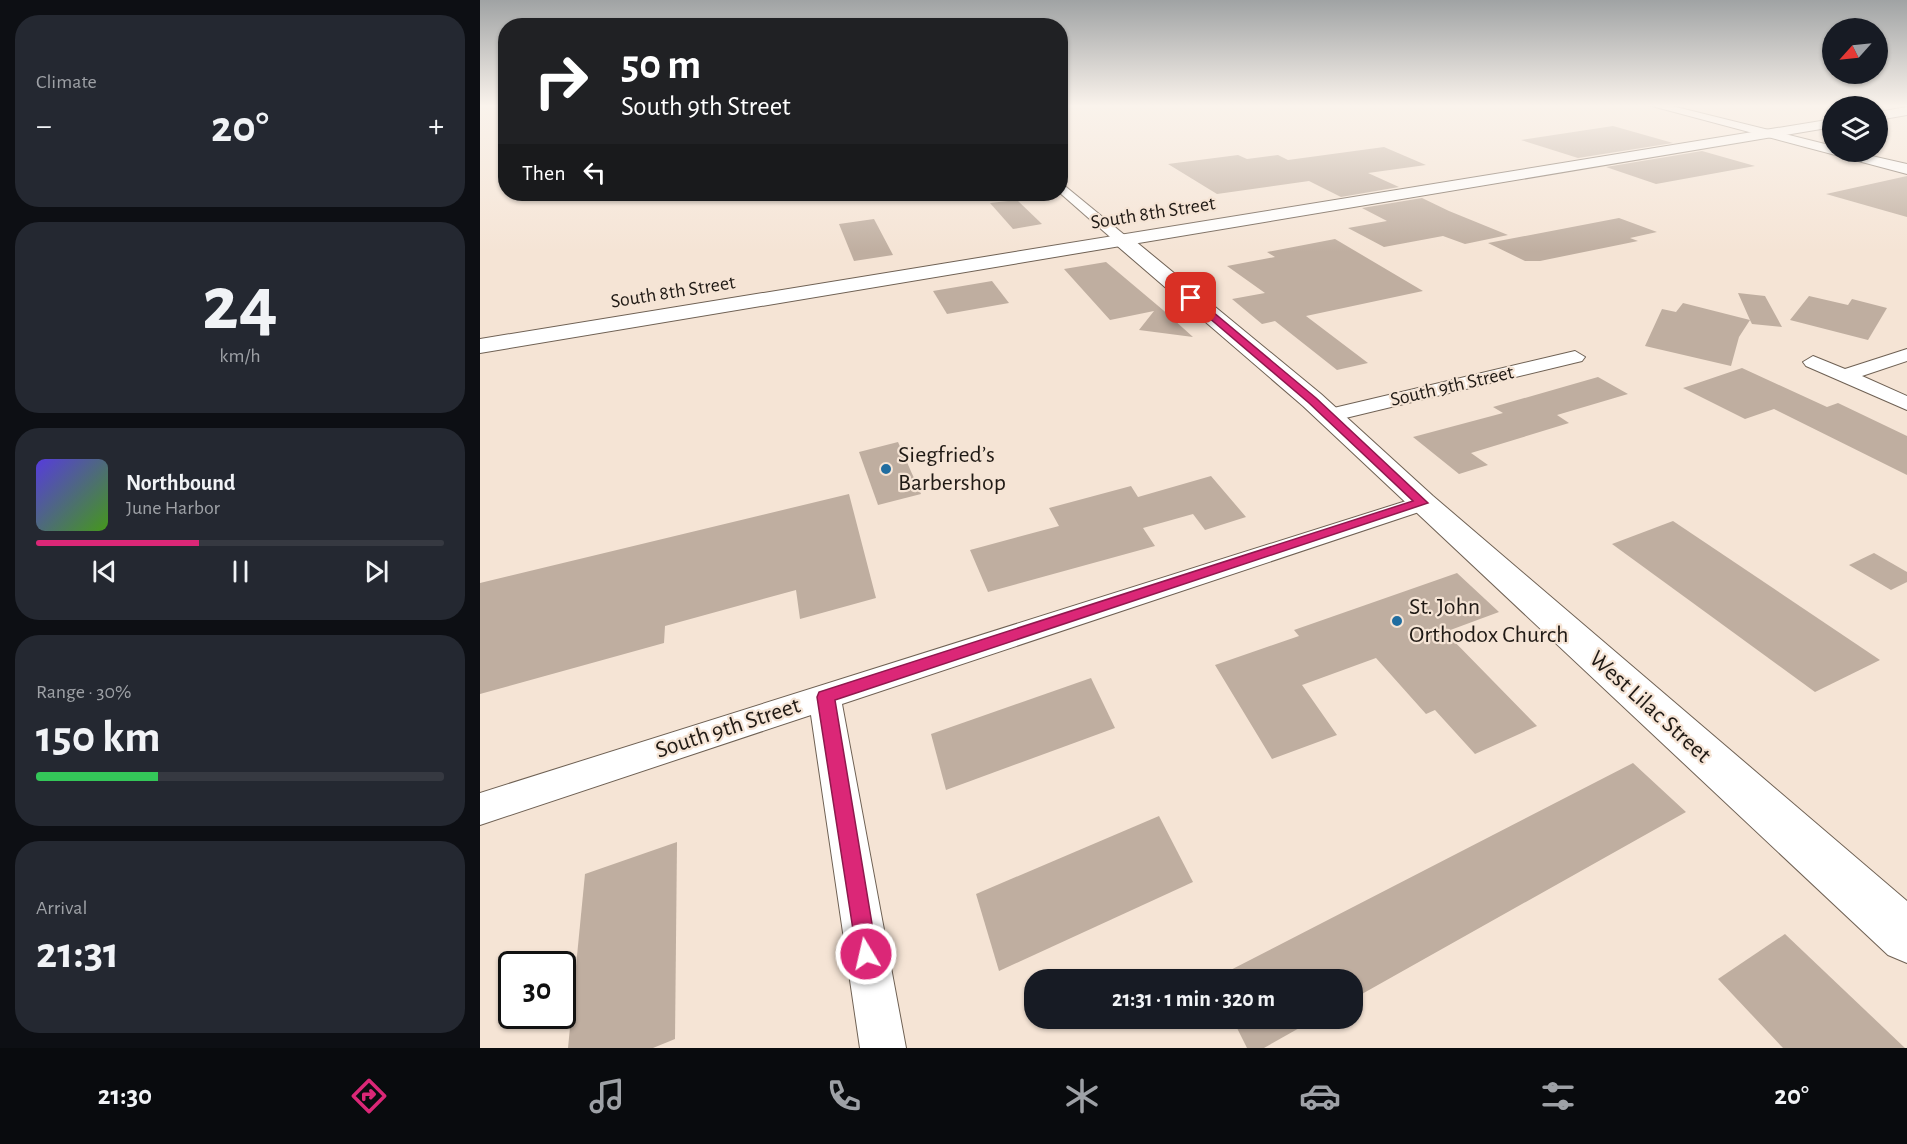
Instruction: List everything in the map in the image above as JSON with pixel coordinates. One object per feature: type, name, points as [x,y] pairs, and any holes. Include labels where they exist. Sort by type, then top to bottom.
[{"type":"main road","name":"South 8th Street","points":[[480,346],[1647,154]]},
{"type":"main road","points":[[1879,162],[1907,169]]},
{"type":"main road","name":"West Lilac Street","points":[[1122,240],[1329,416],[1422,503],[1907,936]]},
{"type":"street","points":[[1068,193],[1122,240]]},
{"type":"street","points":[[1843,376],[1907,355]]},
{"type":"street","name":"South 9th Street","points":[[1329,416],[1575,357]]},
{"type":"street","points":[[1813,362],[1907,404]]},
{"type":"street","name":"South 9th Street","points":[[480,809],[1422,503]]},
{"type":"street","points":[[825,697],[883,1048]]},
{"type":"building","points":[[1333,154],[1400,154],[1426,165],[1368,173],[1399,187],[1341,197],[1309,181],[1217,194],[1168,164],[1238,155],[1247,159],[1278,155],[1288,160]]},
{"type":"building","points":[[1565,154],[1604,154],[1578,158]]},
{"type":"building","points":[[1685,154],[1712,154],[1755,166],[1656,184],[1606,167]]},
{"type":"building","points":[[1907,176],[1907,217],[1826,194]]},
{"type":"building","points":[[1422,198],[1508,235],[1465,244],[1443,236],[1384,247],[1348,228],[1387,221],[1362,208]]},
{"type":"building","points":[[1018,201],[1042,224],[1013,229],[990,203]]},
{"type":"building","points":[[1619,218],[1657,232],[1630,238],[1638,241],[1540,261],[1525,261],[1488,243]]},
{"type":"building","points":[[874,219],[893,255],[854,261],[839,224]]},
{"type":"building","points":[[1335,239],[1423,291],[1306,316],[1368,363],[1337,370],[1275,321],[1262,324],[1232,299],[1265,293],[1227,266],[1275,257],[1267,252]]},
{"type":"building","points":[[1106,262],[1193,337],[1139,330],[1154,311],[1110,320],[1064,269]]},
{"type":"building","points":[[992,281],[1009,303],[947,314],[933,291]]},
{"type":"building","points":[[1738,293],[1765,296],[1782,327],[1752,324]]},
{"type":"building","points":[[1809,296],[1848,305],[1852,299],[1887,308],[1868,340],[1790,320]]},
{"type":"building","points":[[1683,303],[1750,320],[1739,337],[1731,366],[1645,346],[1662,309],[1676,312]]},
{"type":"building","points":[[1742,368],[1827,407],[1838,403],[1907,436],[1907,475],[1774,409],[1745,419],[1683,388]]},
{"type":"building","points":[[1598,377],[1628,394],[1557,415],[1569,423],[1471,453],[1488,465],[1459,474],[1413,437],[1503,413],[1493,407]]},
{"type":"building","points":[[898,442],[921,494],[878,505],[859,452]]},
{"type":"building","points":[[1211,476],[1246,517],[1205,530],[1193,514],[1143,528],[1155,546],[988,592],[970,550],[1059,526],[1049,508],[1131,486],[1138,497]]},
{"type":"building","points":[[849,494],[876,598],[800,619],[796,590],[665,626],[664,643],[480,694],[480,583]]},
{"type":"building","points":[[1673,521],[1880,660],[1815,692],[1612,544]]},
{"type":"building","points":[[1874,553],[1907,572],[1907,582],[1891,590],[1849,565]]},
{"type":"building","points":[[1457,573],[1499,612],[1445,632],[1537,726],[1475,754],[1435,710],[1426,714],[1376,658],[1302,685],[1337,735],[1272,759],[1215,665],[1299,636],[1294,630]]},
{"type":"building","points":[[1091,678],[1115,728],[946,790],[931,734]]},
{"type":"building","points":[[1633,763],[1686,812],[1363,993],[1363,969],[1232,969]]},
{"type":"building","points":[[1159,816],[1193,882],[999,971],[976,894]]},
{"type":"building","points":[[677,842],[675,1039],[653,1048],[568,1048],[570,1029],[576,1029],[576,966],[585,874]]},
{"type":"building","points":[[1785,934],[1905,1048],[1783,1048],[1718,979]]},
{"type":"building","points":[[1238,1029],[1298,1029],[1264,1048],[1247,1048]]},
{"type":"place","name":"Siegfried’s Barbershop","points":[[886,469]]},
{"type":"place","name":"St. John Orthodox Church","points":[[1397,621]]},
{"type":"route","points":[[866,954],[825,697],[1422,503],[1312,400],[1191,298]]}]
